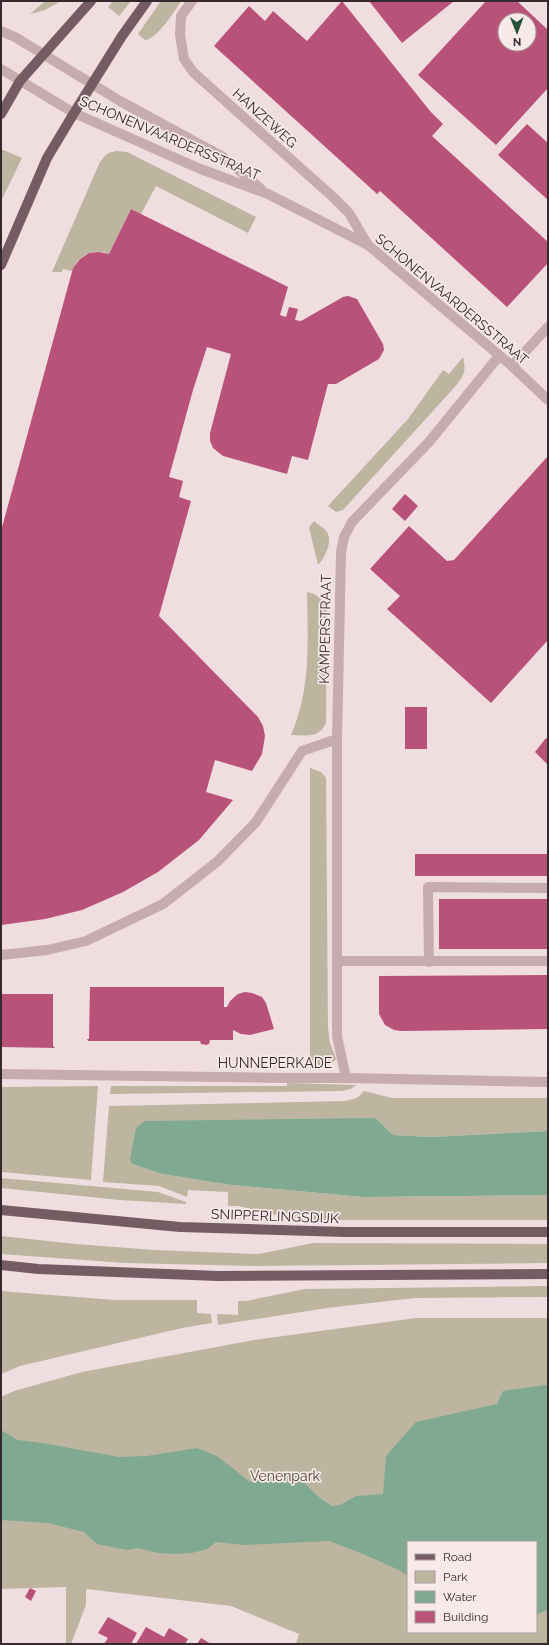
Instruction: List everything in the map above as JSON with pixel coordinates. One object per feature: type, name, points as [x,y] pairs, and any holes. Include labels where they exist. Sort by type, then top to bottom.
[{"type":"main road","points":[[1,114],[20,82],[91,1]]},
{"type":"main road","points":[[1,265],[47,158],[122,36],[147,1]]},
{"type":"main road","name":"SNIPPERLINGSDIJK","points":[[1,1210],[180,1227],[345,1232],[548,1232]]},
{"type":"main road","points":[[1,1265],[38,1269],[218,1276],[548,1274]]},
{"type":"street","name":"HANZEWEG","points":[[192,1],[181,16],[180,35],[184,59],[193,72],[339,203],[349,213],[368,244]]},
{"type":"street","name":"SCHONENVAARDERSSTRAAT","points":[[1,30],[92,85],[223,157],[268,194]]},
{"type":"street","name":"SCHONENVAARDERSSTRAAT","points":[[1,69],[20,82],[74,113],[198,168],[268,194],[368,244],[512,366],[548,400]]},
{"type":"street","points":[[512,366],[548,327]]},
{"type":"street","name":"KAMPERSTRAAT","points":[[346,1078],[337,1036],[336,739],[341,552],[344,537],[352,522],[429,442],[499,356]]},
{"type":"street","points":[[1,955],[47,950],[86,941],[163,904],[218,861],[256,822],[302,751],[336,739]]},
{"type":"street","points":[[429,962],[428,888],[548,888]]},
{"type":"street","points":[[337,961],[548,961]]},
{"type":"street","name":"HUNNEPERKADE","points":[[1,1074],[548,1082]]},
{"type":"green space","points":[[45,1],[61,1],[45,10],[30,14]]},
{"type":"green space","points":[[113,1],[131,1],[119,16],[108,7]]},
{"type":"green space","points":[[161,1],[181,1],[160,30],[149,39],[145,40],[138,34]]},
{"type":"green space","points":[[1,149],[22,158],[1,201]]},
{"type":"green space","points":[[117,151],[127,152],[256,217],[248,233],[156,186],[141,214],[131,209],[109,254],[97,252],[87,254],[78,261],[72,271],[63,269],[62,272],[52,272],[100,162],[107,154]]},
{"type":"green space","points":[[463,357],[465,367],[464,371],[453,389],[343,510],[336,512],[328,506],[408,419],[443,370],[449,374]]},
{"type":"green space","points":[[314,521],[327,532],[329,536],[329,545],[326,554],[318,565],[309,527]]},
{"type":"green space","points":[[307,592],[320,598],[327,609],[326,723],[320,732],[316,734],[291,735],[302,701],[305,683],[308,647]]},
{"type":"green space","points":[[310,768],[321,772],[326,778],[328,1028],[330,1043],[336,1059],[326,1069],[310,1069]]},
{"type":"green space","points":[[287,1083],[357,1085],[342,1091],[110,1094],[111,1086],[287,1086]]},
{"type":"green space","points":[[98,1086],[91,1180],[1,1172],[1,1087]]},
{"type":"green space","points":[[364,1091],[392,1098],[548,1098],[548,1131],[431,1137],[393,1135],[376,1118],[132,1164],[162,1174],[231,1185],[363,1197],[548,1195],[548,1220],[297,1220],[238,1206],[228,1206],[228,1192],[188,1190],[187,1197],[159,1186],[103,1182],[109,1106],[345,1101],[357,1098]]},
{"type":"green space","points":[[1,1178],[158,1192],[186,1202],[186,1204],[120,1200],[1,1188]]},
{"type":"green space","points":[[1,1236],[155,1250],[259,1254],[313,1243],[548,1244],[548,1263],[254,1266],[125,1263],[1,1254]]},
{"type":"green space","points":[[548,1286],[548,1297],[415,1298],[327,1308],[218,1325],[217,1314],[238,1315],[238,1301],[246,1301],[305,1289]]},
{"type":"green space","points":[[1,1291],[114,1300],[197,1300],[197,1313],[211,1314],[212,1323],[182,1328],[20,1366],[1,1374]]},
{"type":"green space","name":"Venenpark","points":[[416,1318],[548,1318],[548,1644],[296,1644],[299,1634],[231,1606],[86,1589],[86,1605],[71,1644],[66,1644],[66,1587],[1,1589],[1,1397],[14,1391],[82,1372],[254,1340]]},
{"type":"water","points":[[376,1118],[393,1135],[431,1137],[548,1131],[548,1195],[363,1197],[231,1185],[162,1174],[132,1164],[130,1159],[136,1128],[145,1121]]},
{"type":"water","points":[[548,1385],[548,1610],[537,1614],[537,1541],[407,1541],[407,1575],[399,1570],[363,1554],[329,1541],[244,1545],[216,1542],[207,1549],[192,1553],[158,1553],[138,1548],[127,1550],[97,1544],[84,1532],[48,1523],[1,1520],[1,1430],[18,1440],[119,1457],[147,1456],[197,1448],[217,1456],[250,1482],[271,1474],[295,1474],[320,1498],[332,1506],[340,1505],[356,1496],[383,1494],[386,1456],[416,1422],[497,1404],[503,1391]]},
{"type":"building","points":[[342,1],[430,111],[443,124],[432,136],[548,242],[548,263],[507,307],[380,191],[377,194],[214,46],[249,6],[265,21],[273,11],[307,41]]},
{"type":"building","points":[[369,1],[454,1],[402,43]]},
{"type":"building","points":[[486,1],[517,1],[529,12],[497,12],[497,52],[537,52],[537,20],[548,30],[548,88],[496,145],[418,75]]},
{"type":"building","points":[[527,124],[548,143],[548,200],[498,155]]},
{"type":"building","points":[[131,209],[288,287],[280,315],[286,317],[289,307],[298,309],[295,320],[301,321],[343,297],[348,296],[357,299],[383,344],[384,350],[379,359],[336,384],[328,384],[308,460],[292,456],[287,474],[223,456],[213,448],[210,441],[210,433],[231,354],[207,347],[193,390],[169,477],[183,481],[179,497],[191,501],[159,616],[258,717],[263,726],[265,736],[262,754],[252,771],[215,760],[206,792],[233,800],[199,840],[158,872],[123,892],[82,910],[45,919],[1,925],[1,531],[73,268],[80,259],[89,253],[99,252],[109,254]]},
{"type":"building","points":[[548,456],[548,640],[491,703],[387,609],[400,596],[370,569],[409,526],[447,561],[454,560]]},
{"type":"building","points":[[405,494],[418,506],[405,521],[392,509]]},
{"type":"building","points":[[405,707],[427,707],[427,749],[405,749]]},
{"type":"building","points":[[546,738],[548,740],[548,765],[535,752]]},
{"type":"building","points":[[415,854],[548,854],[548,876],[415,876]]},
{"type":"building","points":[[439,899],[548,899],[548,949],[439,949]]},
{"type":"building","points":[[548,975],[548,1029],[401,1031],[394,1030],[385,1025],[379,1014],[379,976]]},
{"type":"building","points":[[90,987],[224,987],[224,1007],[227,1007],[230,1001],[238,994],[245,992],[252,993],[262,997],[266,1003],[274,1029],[250,1035],[241,1034],[233,1030],[233,1040],[210,1040],[209,1044],[206,1045],[201,1044],[200,1041],[88,1041]]},
{"type":"building","points":[[1,994],[53,994],[53,1046],[55,1048],[1,1047]]},
{"type":"building","points":[[30,1588],[36,1591],[31,1601],[25,1597]]},
{"type":"building","points":[[108,1617],[137,1633],[131,1644],[104,1644],[108,1638],[98,1633]]},
{"type":"building","points":[[146,1627],[164,1637],[169,1628],[188,1639],[185,1644],[136,1644]]},
{"type":"building","points":[[201,1638],[211,1644],[197,1644]]}]
